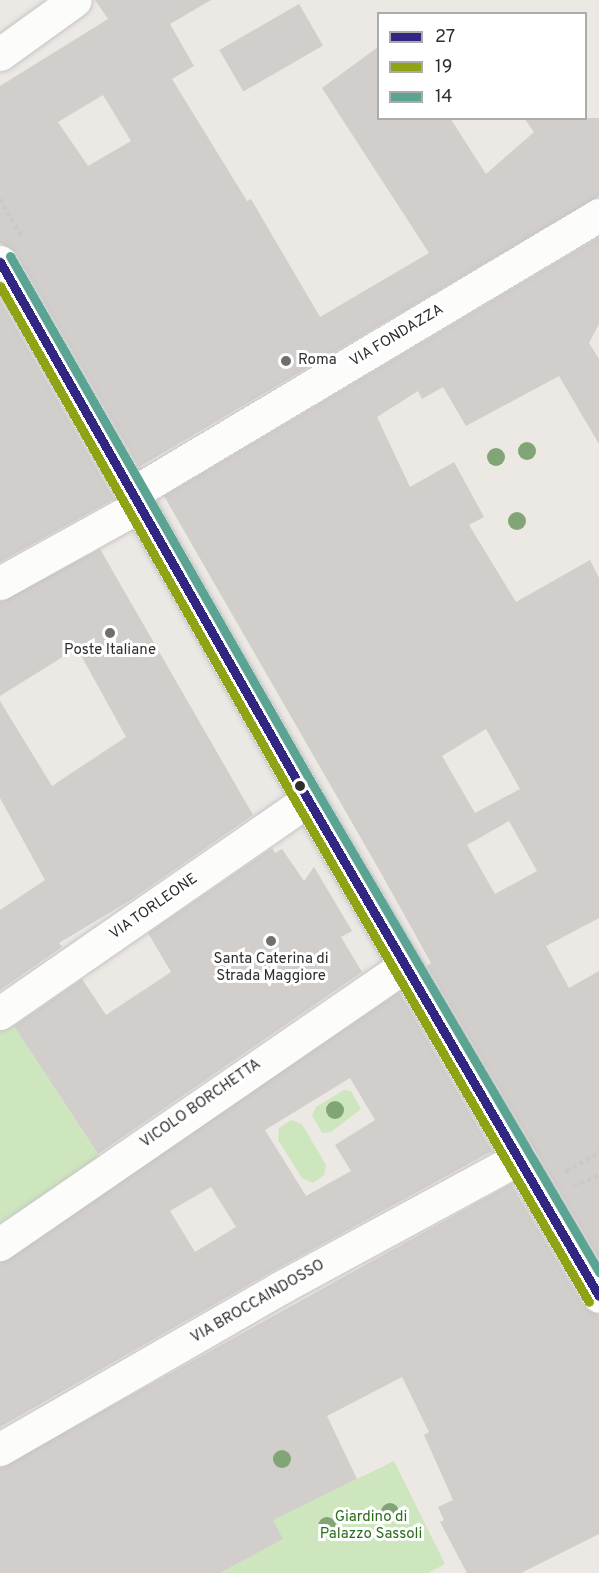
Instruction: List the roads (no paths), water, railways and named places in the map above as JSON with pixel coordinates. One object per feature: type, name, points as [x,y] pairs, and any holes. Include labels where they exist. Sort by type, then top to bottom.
[{"type":"street","points":[[0,54],[75,0]]},
{"type":"street","name":"VIA FONDAZZA","points":[[0,583],[599,215]]},
{"type":"street","points":[[0,262],[404,966],[599,1296]]},
{"type":"street","name":"VIA TORLEONE","points":[[0,1013],[308,800]]},
{"type":"street","name":"VICOLO BORCHETTA","points":[[0,1244],[404,966]]},
{"type":"street","name":"VIA BROCCAINDOSSO","points":[[0,1449],[280,1288],[519,1158]]},
{"type":"place","name":"Roma","points":[[286,361]]},
{"type":"place","name":"Poste Italiane","points":[[110,633]]},
{"type":"place","name":"Santa Caterina di Strada Maggiore","points":[[271,941]]},
{"type":"park label","name":"Giardino di Palazzo Sassoli","points":[[371,1526]]}]
